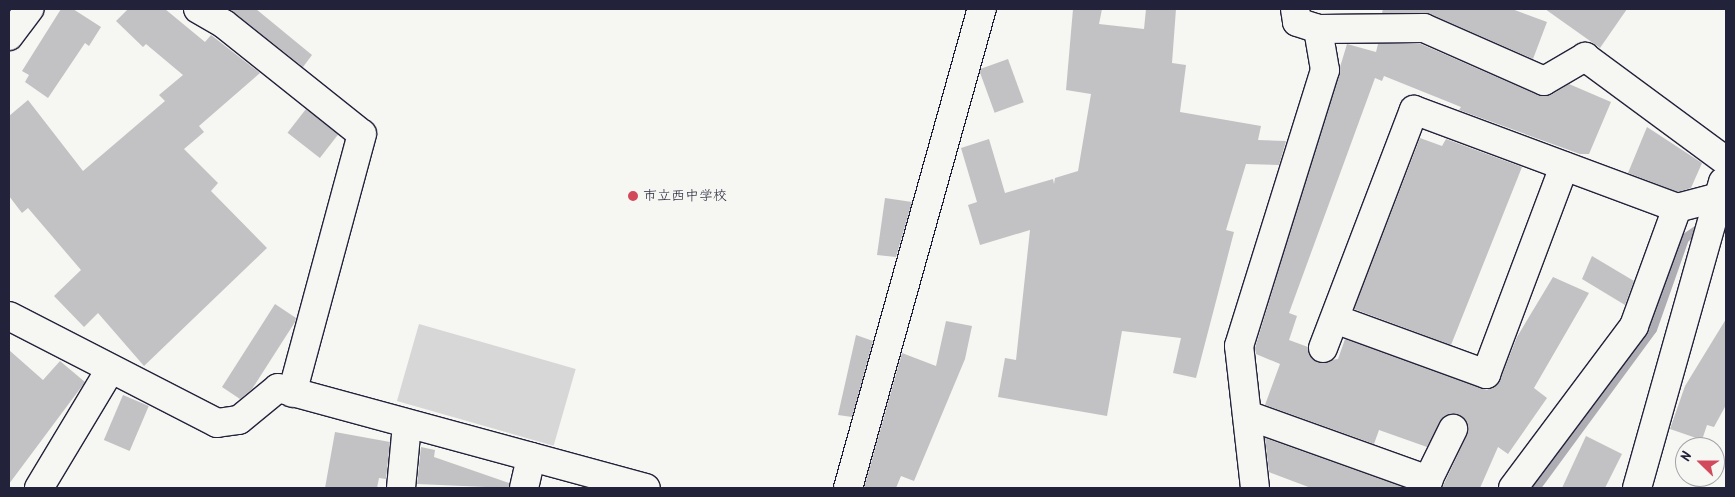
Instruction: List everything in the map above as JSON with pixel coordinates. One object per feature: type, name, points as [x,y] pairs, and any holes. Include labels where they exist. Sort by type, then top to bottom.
[{"type":"street","points":[[9,36],[29,9]]},
{"type":"street","points":[[198,9],[224,24],[362,134],[292,393]]},
{"type":"street","points":[[848,488],[982,9]]},
{"type":"street","points":[[1295,9],[1297,22],[1318,29],[1424,28],[1544,81],[1585,58],[1720,200]]},
{"type":"street","points":[[1255,488],[1239,346],[1326,70],[1318,29]]},
{"type":"street","points":[[1323,348],[1414,110],[1677,208],[1720,200]]},
{"type":"street","points":[[1335,319],[1486,374],[1564,166]]},
{"type":"street","points":[[1637,488],[1720,200]]},
{"type":"street","points":[[1513,488],[1634,326],[1677,208]]},
{"type":"street","points":[[9,316],[110,370],[216,422],[238,420],[278,388],[646,488]]},
{"type":"street","points":[[39,488],[110,370]]},
{"type":"street","points":[[1247,415],[1427,484],[1453,429]]},
{"type":"street","points":[[401,488],[408,424]]},
{"type":"street","points":[[524,488],[531,457]]},
{"type":"shaded area","points":[[419,324],[576,369],[554,446],[397,401]]},
{"type":"building","points":[[61,9],[73,9],[101,27],[89,46],[85,43],[48,98],[25,82],[29,75],[22,71]]},
{"type":"building","points":[[128,9],[165,9],[205,42],[211,35],[260,73],[199,126],[204,132],[184,149],[218,183],[211,191],[267,248],[144,366],[98,313],[84,327],[54,296],[81,270],[28,208],[22,213],[9,196],[9,116],[28,100],[83,171],[165,101],[159,95],[183,75],[146,44],[143,47],[116,21]]},
{"type":"building","points":[[256,9],[312,55],[303,67],[231,10]]},
{"type":"building","points":[[1073,9],[1102,9],[1099,24],[1144,29],[1146,9],[1176,9],[1172,63],[1186,65],[1180,112],[1261,126],[1258,140],[1286,141],[1279,165],[1246,164],[1226,230],[1234,232],[1196,378],[1173,373],[1181,338],[1122,331],[1107,416],[998,397],[1005,358],[1016,360],[1030,230],[980,245],[968,205],[977,202],[961,148],[989,139],[1005,193],[1053,179],[1054,184],[1055,178],[1078,171],[1091,94],[1066,90]]},
{"type":"building","points":[[1383,9],[1512,9],[1547,22],[1533,59],[1430,14],[1382,13]]},
{"type":"building","points":[[1545,9],[1627,9],[1600,48]]},
{"type":"building","points":[[1347,44],[1376,52],[1378,44],[1421,44],[1538,95],[1551,95],[1569,84],[1611,102],[1589,154],[1580,154],[1459,110],[1461,107],[1384,76],[1382,81],[1375,78],[1289,313],[1297,316],[1289,340],[1308,347],[1317,362],[1338,359],[1345,339],[1487,390],[1500,380],[1517,337],[1553,277],[1589,293],[1534,388],[1547,398],[1508,454],[1498,447],[1480,488],[1442,488],[1467,435],[1466,421],[1459,415],[1444,416],[1427,447],[1379,430],[1374,444],[1265,405],[1280,364],[1256,354],[1255,348]]},
{"type":"building","points":[[1008,59],[1024,102],[995,113],[979,70]]},
{"type":"building","points":[[306,109],[338,134],[320,158],[288,133]]},
{"type":"building","points":[[1647,127],[1702,163],[1691,188],[1678,192],[1628,173]]},
{"type":"building","points":[[1420,138],[1442,146],[1446,139],[1522,167],[1451,345],[1354,309]]},
{"type":"building","points":[[885,198],[912,202],[896,257],[877,255]]},
{"type":"building","points":[[1592,256],[1634,281],[1625,305],[1582,279]]},
{"type":"building","points":[[275,304],[296,318],[295,322],[252,389],[240,399],[222,387]]},
{"type":"building","points":[[1726,319],[1726,405],[1714,427],[1707,425],[1703,437],[1693,437],[1670,429],[1685,386]]},
{"type":"building","points":[[946,321],[972,326],[965,359],[914,481],[901,476],[896,488],[864,488],[902,353],[936,366]]},
{"type":"building","points":[[856,335],[873,341],[852,417],[838,415]]},
{"type":"building","points":[[9,350],[43,380],[60,361],[85,382],[9,484]]},
{"type":"building","points":[[123,395],[149,406],[130,451],[104,440]]},
{"type":"building","points":[[335,432],[390,442],[386,479],[379,478],[377,488],[325,488]]},
{"type":"building","points":[[1586,436],[1622,454],[1605,488],[1562,488]]},
{"type":"building","points":[[1265,438],[1406,488],[1311,488],[1269,472]]},
{"type":"building","points":[[421,447],[435,450],[434,457],[509,483],[509,488],[417,484]]},
{"type":"waterway","points":[[1535,488],[1652,329],[1684,238],[1705,224]]},
{"type":"place","name":"市立西中学校","points":[[633,196]]}]
